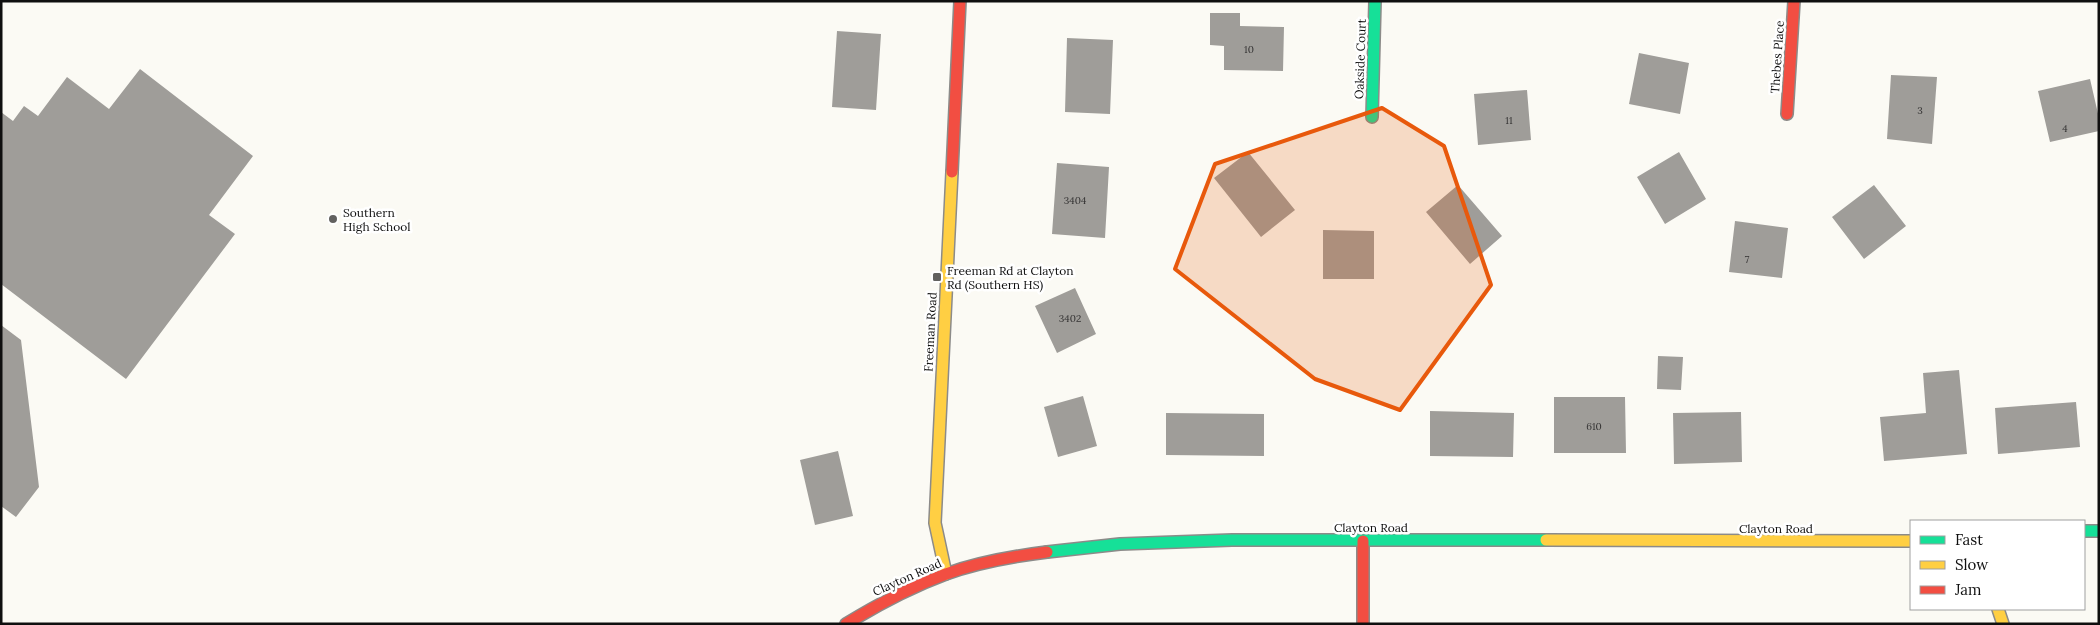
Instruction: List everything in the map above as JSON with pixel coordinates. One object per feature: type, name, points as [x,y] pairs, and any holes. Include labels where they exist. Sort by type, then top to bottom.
[{"type":"street","name":"Freeman Road","points":[[946,574],[935,523],[960,1]]},
{"type":"street","name":"Oakside Court","points":[[1372,117],[1375,1]]},
{"type":"street","name":"Thebes Place","points":[[1787,114],[1794,1]]},
{"type":"street","points":[[2085,532],[2099,531]]},
{"type":"street","name":"Clayton Road","points":[[846,624],[871,608],[946,574],[1032,554],[1120,544],[1187,540],[1910,541]]},
{"type":"street","points":[[1363,541],[1363,624]]},
{"type":"street","points":[[1998,610],[2003,624]]},
{"type":"highlighted area","points":[[1382,108],[1444,146],[1491,285],[1400,410],[1315,379],[1175,269],[1215,164]]},
{"type":"building","points":[[1210,13],[1240,13],[1240,26],[1284,27],[1283,71],[1224,70],[1224,46],[1210,45]]},
{"type":"building","points":[[837,31],[881,34],[876,110],[832,107]]},
{"type":"building","points":[[1067,38],[1113,40],[1110,114],[1065,112]]},
{"type":"building","points":[[1639,53],[1689,63],[1680,114],[1629,104]]},
{"type":"building","points":[[140,69],[253,156],[209,215],[235,234],[126,379],[1,284],[1,112],[13,121],[24,106],[38,116],[67,77],[109,109]]},
{"type":"building","points":[[1891,75],[1937,77],[1932,144],[1887,139]]},
{"type":"building","points":[[2090,79],[2099,118],[2099,131],[2050,142],[2038,91]]},
{"type":"building","points":[[1527,90],[1531,140],[1478,145],[1474,94]]},
{"type":"building","points":[[1248,152],[1295,210],[1261,237],[1214,178]]},
{"type":"building","points":[[1679,152],[1706,199],[1665,224],[1637,177]]},
{"type":"building","points":[[1057,163],[1109,167],[1105,238],[1052,234]]},
{"type":"building","points":[[1458,185],[1502,236],[1470,264],[1426,212]]},
{"type":"building","points":[[1874,185],[1906,226],[1864,259],[1832,217]]},
{"type":"building","points":[[1735,221],[1788,228],[1782,278],[1729,272]]},
{"type":"building","points":[[1323,230],[1374,231],[1374,279],[1323,279]]},
{"type":"building","points":[[1075,288],[1096,334],[1057,353],[1035,306]]},
{"type":"building","points":[[1,325],[21,340],[39,487],[16,517],[1,506]]},
{"type":"building","points":[[1658,356],[1683,357],[1681,390],[1657,389]]},
{"type":"building","points":[[1959,370],[1967,454],[1884,461],[1880,417],[1926,413],[1923,373]]},
{"type":"building","points":[[1083,396],[1097,446],[1058,457],[1044,407]]},
{"type":"building","points":[[1554,397],[1625,397],[1626,453],[1554,453]]},
{"type":"building","points":[[2076,402],[2080,447],[1998,454],[1995,408]]},
{"type":"building","points":[[1430,411],[1514,413],[1513,457],[1430,456]]},
{"type":"building","points":[[1741,412],[1742,462],[1674,464],[1673,413]]},
{"type":"building","points":[[1166,413],[1264,414],[1264,456],[1166,455]]},
{"type":"building","points":[[838,451],[853,516],[815,525],[800,460]]},
{"type":"traffic: fast","points":[[1372,117],[1375,1]]},
{"type":"traffic: fast","points":[[2085,531],[2099,531]]},
{"type":"traffic: fast","points":[[1047,552],[1120,544],[1232,540],[1546,540]]},
{"type":"traffic: slow","points":[[946,574],[935,523],[952,172]]},
{"type":"traffic: slow","points":[[1546,540],[1910,541]]},
{"type":"traffic: slow","points":[[1998,610],[2003,624]]},
{"type":"traffic: jam","points":[[952,172],[960,1]]},
{"type":"traffic: jam","points":[[1787,114],[1794,1]]},
{"type":"traffic: jam","points":[[1363,541],[1363,624]]},
{"type":"traffic: jam","points":[[846,624],[894,597],[946,574],[996,560],[1047,552]]},
{"type":"place","name":"Southern High School","points":[[333,219]]},
{"type":"place","name":"Freeman Rd at Clayton Rd (Southern HS)","points":[[937,277]]}]
